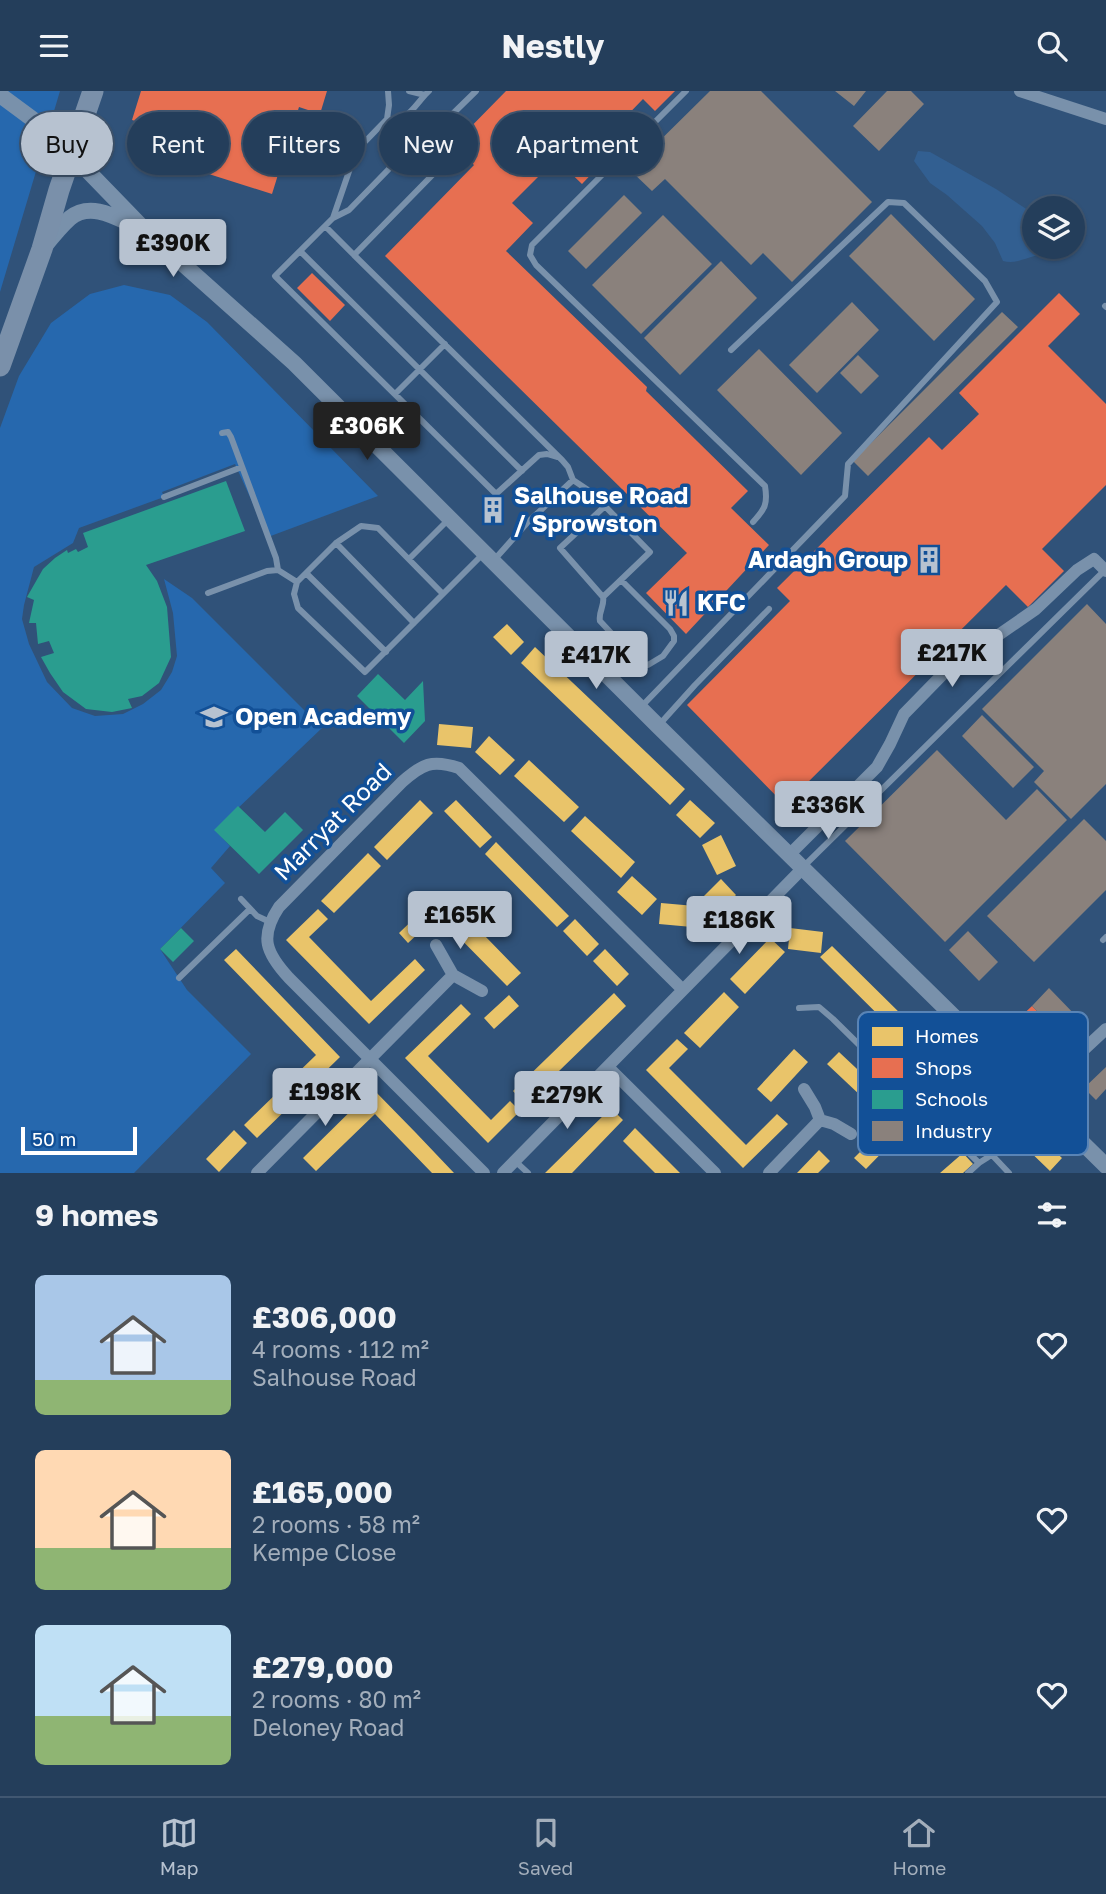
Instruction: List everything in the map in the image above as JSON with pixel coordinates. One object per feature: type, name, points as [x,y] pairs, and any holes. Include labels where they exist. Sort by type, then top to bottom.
[{"type":"highway","points":[[86,112],[93,91]]},
{"type":"highway","points":[[0,366],[42,249],[64,175]]},
{"type":"street","points":[[1029,92],[1106,119]]},
{"type":"street","points":[[0,95],[23,112]]},
{"type":"street","points":[[92,175],[146,231],[294,363],[950,1012]]},
{"type":"street","points":[[42,249],[72,216],[89,211],[102,212],[146,231]]},
{"type":"street","points":[[790,855],[877,767],[904,714],[945,672],[1036,609],[1077,569],[1094,559],[1104,566]]},
{"type":"street","name":"Marryat Road","points":[[270,922],[279,907],[402,782],[418,768],[445,763],[458,768],[473,782],[683,990]]},
{"type":"street","points":[[503,1173],[803,868]]},
{"type":"street","points":[[270,922],[266,941],[275,963],[484,1173]]},
{"type":"street","points":[[436,945],[453,975],[482,991]]},
{"type":"street","points":[[257,1173],[453,975]]},
{"type":"street","points":[[1088,1049],[1106,1030]]},
{"type":"street","points":[[608,1067],[715,1173]]},
{"type":"street","points":[[804,1089],[816,1107],[820,1120]]},
{"type":"street","points":[[820,1120],[834,1123],[851,1134]]},
{"type":"street","points":[[769,1173],[820,1120]]},
{"type":"street","points":[[1088,1147],[1106,1165]]},
{"type":"lane","points":[[388,91],[388,112]]},
{"type":"lane","points":[[410,91],[427,93]]},
{"type":"lane","points":[[455,112],[476,91]]},
{"type":"lane","points":[[686,91],[532,246],[530,255],[536,265],[765,486],[767,500],[763,511],[753,522]]},
{"type":"lane","points":[[409,112],[427,93]]},
{"type":"lane","points":[[333,218],[356,151],[379,127]]},
{"type":"lane","points":[[383,175],[349,210],[333,218],[275,276],[496,494],[539,455],[562,460]]},
{"type":"lane","points":[[354,255],[432,175]]},
{"type":"lane","points":[[640,708],[845,496],[848,464],[997,302],[985,282],[904,203],[888,202],[731,350]]},
{"type":"lane","points":[[325,226],[562,460],[573,480],[591,492],[650,552],[603,597]]},
{"type":"lane","points":[[300,251],[522,471]]},
{"type":"lane","points":[[395,394],[444,344]]},
{"type":"lane","points":[[222,433],[228,432],[231,437],[276,558],[278,570]]},
{"type":"lane","points":[[164,497],[242,467]]},
{"type":"lane","points":[[442,593],[378,528],[361,526],[336,543],[297,582],[294,594],[298,607],[365,672],[442,593],[489,557],[573,480]]},
{"type":"lane","points":[[605,506],[560,548],[603,597],[600,621],[639,663],[655,663],[674,641],[674,636],[621,580]]},
{"type":"lane","points":[[409,559],[450,518]]},
{"type":"lane","points":[[336,543],[414,623]]},
{"type":"lane","points":[[803,868],[1104,566]]},
{"type":"lane","points":[[208,593],[267,571],[278,570],[297,582]]},
{"type":"lane","points":[[306,573],[386,652]]},
{"type":"lane","points":[[658,726],[769,609]]},
{"type":"lane","points":[[241,899],[257,916],[270,922]]},
{"type":"lane","points":[[179,978],[250,909]]},
{"type":"lane","points":[[799,1008],[819,1007],[858,1044]]},
{"type":"lane","points":[[971,1155],[979,1163]]},
{"type":"lane","points":[[968,1173],[992,1155],[1009,1173]]},
{"type":"lane","points":[[515,1161],[528,1173]]},
{"type":"shaded area","points":[[0,91],[60,91],[54,112],[21,112],[21,175],[35,175],[0,292]]},
{"type":"shaded area","points":[[918,151],[930,152],[1022,206],[1022,259],[1025,259],[1003,261],[995,243],[982,226],[930,183],[914,161]]},
{"type":"shaded area","name":"Open Academy","points":[[124,285],[170,295],[207,322],[378,496],[268,537],[235,464],[162,492],[164,497],[79,528],[73,543],[34,567],[22,619],[29,644],[47,682],[72,708],[95,716],[123,714],[143,704],[161,690],[172,672],[177,656],[173,613],[164,579],[192,598],[322,728],[215,830],[230,846],[211,868],[225,883],[160,949],[187,990],[251,1054],[134,1173],[0,1173],[0,428],[19,376],[51,323],[90,294]]},
{"type":"building: Homes","points":[[507,624],[524,642],[511,655],[493,637]]},
{"type":"building: Homes","points":[[535,647],[685,789],[670,805],[521,663]]},
{"type":"building: Homes","points":[[439,724],[473,727],[471,748],[437,745]]},
{"type":"building: Homes","points":[[489,736],[515,760],[500,775],[475,752]]},
{"type":"building: Homes","points":[[529,760],[579,807],[564,822],[514,776]]},
{"type":"building: Homes","points":[[420,800],[433,813],[387,860],[374,847]]},
{"type":"building: Homes","points":[[456,800],[492,837],[480,848],[444,811]]},
{"type":"building: Homes","points":[[690,800],[715,823],[700,838],[676,815]]},
{"type":"building: Homes","points":[[585,816],[635,862],[621,878],[571,831]]},
{"type":"building: Homes","points":[[721,835],[736,866],[717,875],[702,845]]},
{"type":"building: Homes","points":[[496,842],[569,916],[557,927],[485,854]]},
{"type":"building: Homes","points":[[368,853],[381,866],[334,913],[321,901]]},
{"type":"building: Homes","points":[[632,876],[657,899],[642,915],[617,892]]},
{"type":"building: Homes","points":[[721,879],[736,895],[712,919],[697,903]]},
{"type":"building: Homes","points":[[451,901],[521,973],[507,986],[437,915]]},
{"type":"building: Homes","points":[[661,903],[695,906],[692,927],[659,924]]},
{"type":"building: Homes","points":[[318,909],[328,919],[309,937],[371,1001],[415,959],[425,970],[369,1024],[286,940]]},
{"type":"building: Homes","points":[[423,910],[433,920],[408,943],[399,933]]},
{"type":"building: Homes","points":[[575,919],[599,944],[587,956],[563,931]]},
{"type":"building: Homes","points":[[790,928],[823,932],[821,953],[788,949]]},
{"type":"building: Homes","points":[[770,938],[785,952],[745,994],[730,979]]},
{"type":"building: Homes","points":[[832,946],[899,1012],[875,1012],[820,957]]},
{"type":"building: Homes","points":[[236,949],[340,1057],[257,1138],[244,1125],[316,1055],[224,960]]},
{"type":"building: Homes","points":[[605,949],[629,974],[617,986],[593,961]]},
{"type":"building: Homes","points":[[724,992],[739,1007],[700,1048],[684,1033]]},
{"type":"building: Homes","points":[[614,993],[626,1006],[525,1104],[513,1091]]},
{"type":"building: Homes","points":[[509,995],[519,1006],[494,1029],[484,1018]]},
{"type":"building: Homes","points":[[461,1004],[471,1014],[428,1056],[491,1120],[510,1101],[520,1111],[488,1143],[405,1058]]},
{"type":"building: Homes","points":[[677,1039],[688,1049],[669,1068],[746,1145],[777,1114],[788,1124],[743,1168],[646,1070]]},
{"type":"building: Homes","points":[[794,1049],[808,1062],[771,1102],[757,1089]]},
{"type":"building: Homes","points":[[839,1052],[858,1070],[858,1093],[827,1064]]},
{"type":"building: Homes","points":[[373,1089],[454,1173],[432,1173],[375,1114],[316,1171],[303,1158]]},
{"type":"building: Homes","points":[[611,1108],[623,1120],[572,1173],[545,1173]]},
{"type":"building: Homes","points":[[635,1128],[680,1173],[655,1173],[623,1141]]},
{"type":"building: Homes","points":[[234,1130],[247,1143],[219,1172],[206,1159]]},
{"type":"building: Homes","points":[[819,1150],[830,1161],[818,1173],[797,1173]]},
{"type":"building: Homes","points":[[858,1154],[880,1155],[866,1169],[854,1158]]},
{"type":"building: Homes","points":[[961,1155],[965,1155],[973,1164],[963,1173],[940,1173]]},
{"type":"building: Homes","points":[[1033,1155],[1059,1155],[1062,1158],[1050,1171]]},
{"type":"building: Shops","points":[[141,91],[327,91],[321,112],[299,107],[297,112],[243,112],[243,175],[278,175],[272,194],[212,175],[229,175],[229,112],[134,112]]},
{"type":"building: Shops","points":[[506,91],[675,91],[655,111],[643,99],[630,112],[492,112],[492,175],[540,175],[512,203],[533,223],[506,251],[647,387],[646,391],[748,491],[731,508],[769,545],[686,634],[646,593],[687,553],[385,256],[464,175],[478,175],[478,120]]},
{"type":"building: Shops","points":[[573,175],[591,175],[582,184]]},
{"type":"building: Shops","points":[[312,273],[345,305],[330,321],[297,288]]},
{"type":"building: Shops","name":"Ardagh Group","points":[[1059,293],[1080,314],[1048,346],[1106,404],[1106,485],[1042,549],[1064,571],[1028,607],[1006,585],[785,805],[687,705],[790,601],[777,588],[929,437],[942,450],[979,414],[959,393]]},
{"type":"building: Shops","points":[[1032,1006],[1038,1012],[1026,1012]]},
{"type":"building: Schools","points":[[226,481],[245,531],[146,565],[157,581],[167,607],[171,657],[159,683],[142,696],[128,699],[132,708],[112,712],[86,709],[63,692],[50,673],[41,657],[54,653],[49,641],[38,644],[36,623],[29,623],[34,600],[27,597],[43,569],[67,550],[68,553],[76,549],[78,552],[88,547],[83,533]]},
{"type":"building: Schools","points":[[378,674],[405,700],[423,681],[425,721],[404,743],[357,696]]},
{"type":"building: Schools","points":[[238,806],[265,832],[285,812],[303,830],[259,874],[214,830]]},
{"type":"building: Schools","points":[[181,928],[194,941],[173,962],[160,949]]},
{"type":"building: Industry","points":[[710,91],[761,91],[872,202],[792,282],[763,253],[751,265],[665,179],[652,191],[635,175],[663,175],[663,137]]},
{"type":"building: Industry","points":[[835,91],[866,91],[854,106]]},
{"type":"building: Industry","points":[[887,91],[911,91],[924,104],[879,151],[853,126]]},
{"type":"building: Industry","points":[[624,195],[642,213],[586,269],[568,251]]},
{"type":"building: Industry","points":[[891,214],[975,299],[934,341],[849,256]]},
{"type":"building: Industry","points":[[663,215],[712,264],[641,334],[592,285]]},
{"type":"building: Industry","points":[[721,261],[757,298],[680,375],[644,338]]},
{"type":"building: Industry","points":[[852,302],[879,330],[817,393],[789,365]]},
{"type":"building: Industry","points":[[1002,312],[1018,327],[868,476],[853,461]]},
{"type":"building: Industry","points":[[759,349],[842,433],[801,475],[717,390]]},
{"type":"building: Industry","points":[[858,355],[879,376],[861,394],[840,373]]},
{"type":"building: Industry","points":[[1087,604],[1106,624],[1106,784],[1071,819],[1034,782],[1044,771],[982,709]]},
{"type":"building: Industry","points":[[982,715],[1034,767],[1013,788],[962,736]]},
{"type":"building: Industry","points":[[937,750],[1006,820],[1037,789],[1067,820],[945,942],[845,841]]},
{"type":"building: Industry","points":[[1084,819],[1106,841],[1106,890],[1034,962],[987,916]]},
{"type":"building: Industry","points":[[968,931],[998,962],[979,981],[949,950]]},
{"type":"building: Industry","points":[[1049,988],[1072,1012],[1038,1012],[1032,1006]]},
{"type":"building: Industry","points":[[1106,1067],[1106,1089],[1096,1100],[1088,1092],[1088,1084]]},
{"type":"place","name":"Salhouse Road / Sprowston","points":[[493,510]]},
{"type":"place","name":"Ardagh Group","points":[[929,560]]},
{"type":"place","name":"KFC","points":[[676,603]]},
{"type":"place","name":"Open Academy","points":[[214,717]]}]
